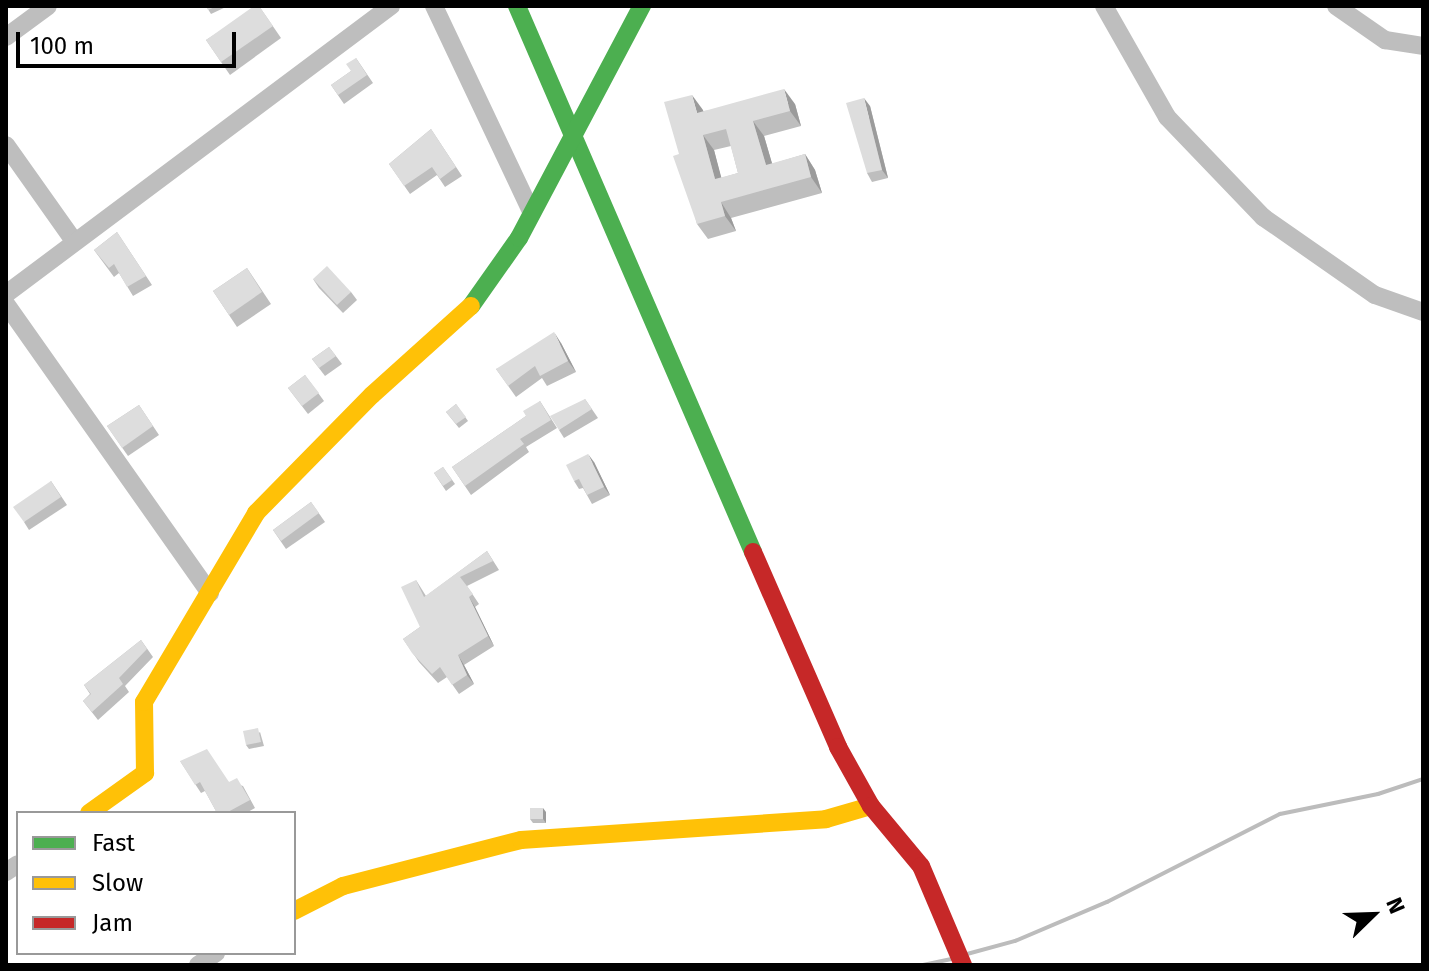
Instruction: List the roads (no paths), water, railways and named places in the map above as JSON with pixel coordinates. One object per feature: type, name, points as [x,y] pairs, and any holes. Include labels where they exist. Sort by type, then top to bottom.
[{"type":"street","points":[[6,37],[48,6]]},
{"type":"street","points":[[6,294],[391,6]]},
{"type":"street","points":[[434,6],[532,213]]},
{"type":"street","points":[[517,6],[838,747],[871,806],[921,866],[963,965]]},
{"type":"street","points":[[92,811],[142,779],[147,764],[144,702],[256,513],[372,395],[467,311],[532,213],[576,138],[642,6]]},
{"type":"street","points":[[1104,6],[1167,117],[1263,217],[1375,295],[1423,312]]},
{"type":"street","points":[[1336,6],[1385,40],[1423,46]]},
{"type":"street","points":[[6,145],[74,241]]},
{"type":"street","points":[[6,304],[210,593]]},
{"type":"street","points":[[296,910],[343,886],[521,840],[826,819],[871,806]]},
{"type":"waterway","points":[[967,954],[1015,941],[1107,902],[1280,814],[1378,794],[1423,779]]},
{"type":"waterway","points":[[923,965],[951,959]]}]
